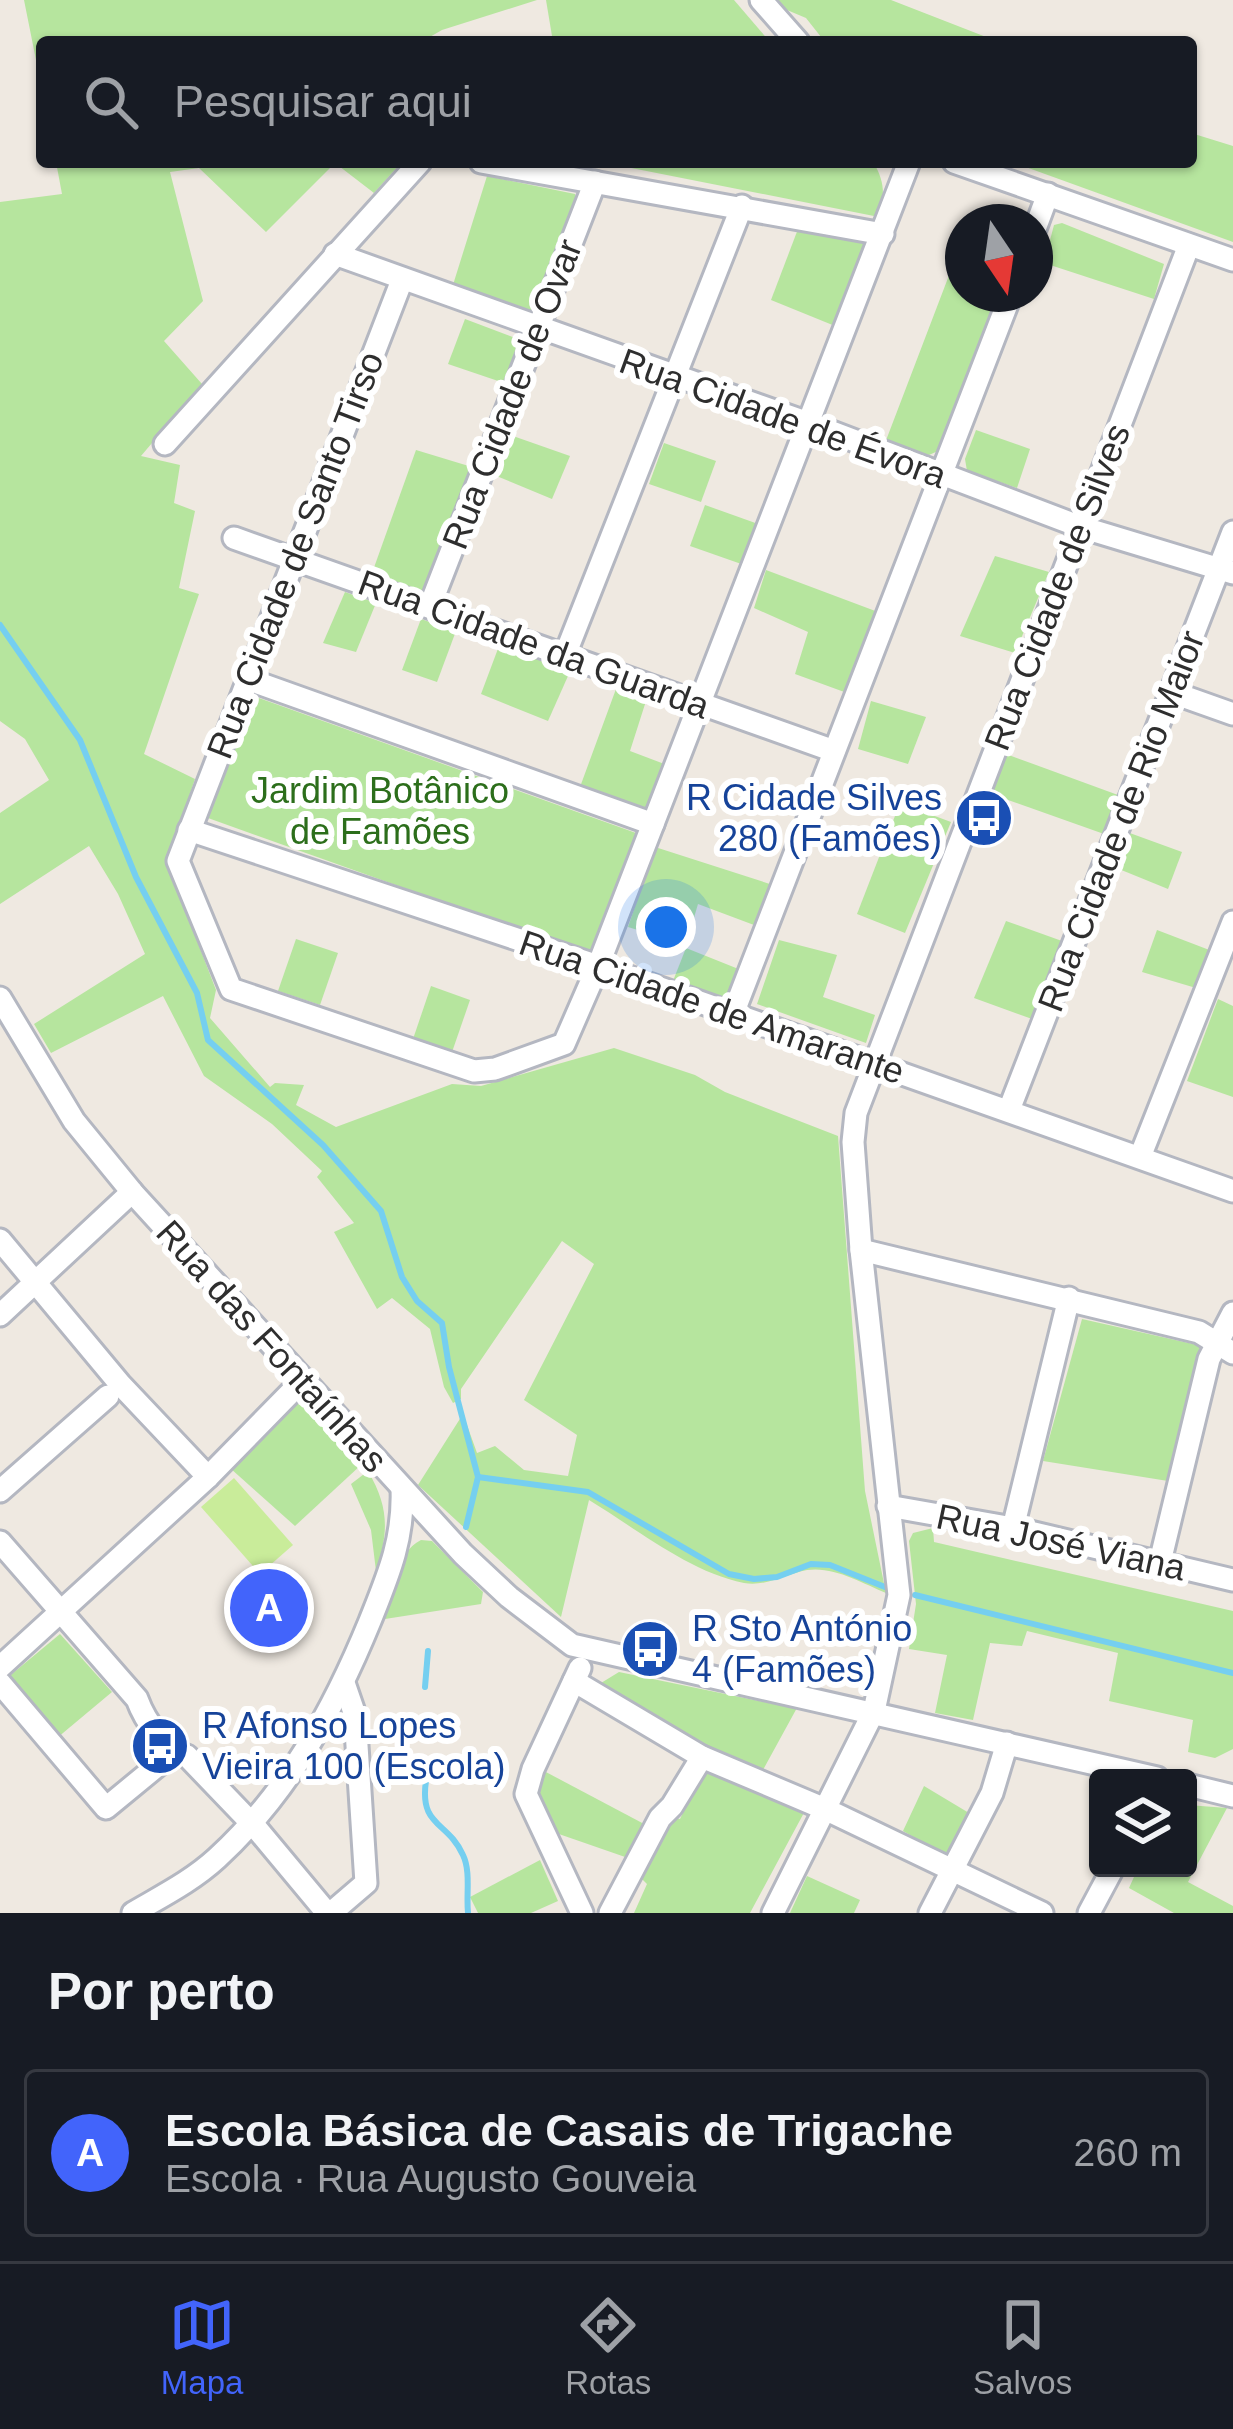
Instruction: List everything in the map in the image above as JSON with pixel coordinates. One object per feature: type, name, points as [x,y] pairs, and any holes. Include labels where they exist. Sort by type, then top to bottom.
[{"type":"street","points":[[761,0],[793,36]]},
{"type":"street","points":[[165,444],[414,168]]},
{"type":"street","points":[[515,168],[883,234]]},
{"type":"street","points":[[189,830],[178,861],[231,989],[474,1071],[495,1069],[564,1044],[907,168]]},
{"type":"street","points":[[972,168],[1233,260]]},
{"type":"street","name":"Rua Cidade de Ovar","points":[[430,606],[595,182]]},
{"type":"street","points":[[1044,204],[1048,194]]},
{"type":"street","points":[[565,655],[742,206]]},
{"type":"street","name":"Rua Cidade de Silves","points":[[773,1913],[874,1711],[899,1594],[861,1250],[856,1113],[1189,244]]},
{"type":"street","name":"Rua Cidade de Évora","points":[[335,254],[808,423],[1081,527],[1226,570]]},
{"type":"street","name":"Rua Cidade de Santo Tirso","points":[[189,830],[402,280]]},
{"type":"street","points":[[733,1015],[1004,312]]},
{"type":"street","name":"Rua Cidade de Rio Maior","points":[[1009,1110],[1171,692],[1226,570],[1233,532]]},
{"type":"street","name":"Rua Cidade da Guarda","points":[[234,538],[834,751]]},
{"type":"street","points":[[248,679],[653,824]]},
{"type":"street","points":[[1171,692],[1233,714]]},
{"type":"street","name":"Rua Cidade de Amarante","points":[[189,830],[598,966],[1233,1191]]},
{"type":"street","points":[[1140,1157],[1233,922]]},
{"type":"street","name":"Rua das Fontaínhas","points":[[0,998],[74,1121],[302,1381],[509,1597],[572,1645],[589,1652]]},
{"type":"street","points":[[0,1315],[133,1192]]},
{"type":"street","points":[[0,1240],[33,1284],[208,1477]]},
{"type":"street","points":[[861,1250],[1199,1332],[1226,1349]]},
{"type":"street","points":[[1013,1528],[1069,1298]]},
{"type":"street","points":[[1160,1562],[1209,1360],[1226,1349],[1233,1313]]},
{"type":"street","points":[[0,1667],[208,1477],[302,1381]]},
{"type":"street","points":[[0,1491],[108,1396]]},
{"type":"street","points":[[133,1913],[218,1857],[314,1741],[344,1683],[398,1552],[402,1490]]},
{"type":"street","name":"Rua José Viana","points":[[888,1506],[1013,1528],[1233,1580]]},
{"type":"street","points":[[398,1552],[418,1532],[441,1529]]},
{"type":"street","points":[[0,1542],[137,1700],[142,1714],[175,1752],[187,1756],[257,1829],[329,1913],[365,1882],[355,1715],[344,1683]]},
{"type":"street","points":[[582,1913],[526,1794],[532,1768],[589,1652],[874,1711],[1118,1769]]},
{"type":"street","points":[[574,1681],[702,1757],[825,1809],[1042,1913]]},
{"type":"street","points":[[0,1683],[106,1808],[175,1752]]},
{"type":"street","points":[[930,1913],[992,1793],[1007,1743]]},
{"type":"street","points":[[610,1913],[660,1818],[702,1757]]},
{"type":"street","points":[[1197,1787],[1233,1796]]},
{"type":"street","points":[[1089,1913],[1108,1877]]},
{"type":"green space","points":[[24,0],[537,0],[432,36],[36,36],[36,60]]},
{"type":"green space","points":[[546,0],[734,0],[765,36],[552,36]]},
{"type":"green space","points":[[778,0],[891,0],[984,36],[820,36],[806,18]]},
{"type":"green space","points":[[1197,135],[1233,146],[1233,242],[1029,168],[1197,168]]},
{"type":"green space","points":[[57,168],[199,168],[170,172],[203,301],[164,341],[202,384],[141,456],[180,465],[174,503],[195,511],[179,588],[199,594],[144,754],[195,779],[167,862],[216,990],[210,1018],[270,1087],[275,1083],[304,1085],[296,1105],[336,1127],[452,1084],[481,1086],[614,1048],[695,1075],[725,1092],[838,1136],[865,1491],[886,1593],[817,1569],[760,1583],[724,1577],[683,1560],[589,1500],[561,1617],[418,1485],[463,1414],[477,1453],[495,1446],[524,1470],[568,1476],[577,1435],[524,1400],[594,1264],[562,1241],[461,1389],[461,1399],[453,1403],[444,1387],[430,1329],[392,1298],[377,1309],[334,1232],[354,1223],[317,1177],[322,1171],[272,1124],[204,1076],[163,996],[51,1053],[34,1024],[145,954],[118,894],[89,846],[0,904],[0,813],[49,780],[25,739],[0,721],[0,202],[62,194]]},
{"type":"green space","points":[[199,168],[330,168],[266,232]]},
{"type":"green space","points":[[342,168],[397,168],[374,193]]},
{"type":"green space","points":[[631,168],[876,168],[882,182],[879,217]]},
{"type":"green space","points":[[487,176],[575,194],[578,203],[537,310],[525,313],[452,288]]},
{"type":"green space","points":[[1062,223],[1164,264],[1154,299],[1053,266],[1054,225]]},
{"type":"green space","points":[[798,229],[865,244],[868,251],[835,326],[771,300]]},
{"type":"green space","points":[[945,286],[945,312],[994,312],[938,451],[929,455],[885,443]]},
{"type":"green space","points":[[465,319],[518,339],[520,345],[504,383],[448,364]]},
{"type":"green space","points":[[976,430],[1030,449],[1017,488],[967,471],[965,459]]},
{"type":"green space","points":[[513,436],[570,456],[552,499],[494,475]]},
{"type":"green space","points":[[664,443],[716,461],[701,502],[649,484]]},
{"type":"green space","points":[[416,450],[472,467],[426,588],[420,591],[371,576]]},
{"type":"green space","points":[[705,505],[761,525],[747,566],[690,546]]},
{"type":"green space","points":[[995,556],[1049,572],[1015,653],[960,636]]},
{"type":"green space","points":[[766,570],[878,612],[847,693],[795,674],[808,632],[754,608]]},
{"type":"green space","points":[[345,592],[376,603],[356,652],[323,643]]},
{"type":"green space","points":[[421,619],[456,631],[437,682],[402,670]]},
{"type":"green space","points":[[499,646],[572,667],[548,721],[481,694]]},
{"type":"green space","points":[[616,689],[646,701],[630,751],[667,765],[649,810],[580,787]]},
{"type":"green space","name":"Jardim Botânico de Famões","points":[[253,696],[636,833],[592,955],[208,818]]},
{"type":"green space","points":[[871,701],[926,717],[908,764],[858,749]]},
{"type":"green space","points":[[1006,754],[1118,795],[1104,834],[991,794]]},
{"type":"green space","points":[[900,803],[951,822],[905,933],[857,914]]},
{"type":"green space","points":[[1127,832],[1182,852],[1168,889],[1114,867]]},
{"type":"green space","points":[[655,847],[773,885],[754,925],[698,904],[686,945],[628,927]]},
{"type":"green space","points":[[1006,921],[1062,941],[1032,1019],[974,998]]},
{"type":"green space","points":[[1157,930],[1212,951],[1196,988],[1142,972]]},
{"type":"green space","points":[[296,939],[338,953],[320,1005],[278,991]]},
{"type":"green space","points":[[779,940],[837,955],[823,997],[875,1015],[866,1043],[757,1004]]},
{"type":"green space","points":[[686,948],[741,970],[726,1007],[671,986]]},
{"type":"green space","points":[[431,986],[470,1000],[451,1055],[412,1042]]},
{"type":"green space","points":[[1218,999],[1233,1006],[1233,1097],[1187,1081]]},
{"type":"green space","points":[[1082,1319],[1202,1346],[1168,1481],[1043,1461]]},
{"type":"green space","points":[[297,1404],[306,1405],[361,1465],[295,1526],[230,1468]]},
{"type":"green space","points":[[368,1471],[385,1520],[376,1571],[371,1530],[351,1484]]},
{"type":"green space","points":[[234,1478],[293,1545],[260,1574],[201,1507]]},
{"type":"green space","points":[[933,1528],[934,1542],[1233,1611],[1233,1749],[1215,1758],[1188,1752],[1193,1720],[1109,1701],[1118,1653],[1027,1631],[1022,1646],[990,1643],[973,1720],[935,1713],[947,1655],[909,1649],[916,1604],[909,1541],[913,1533]]},
{"type":"green space","points":[[421,1540],[432,1541],[483,1592],[481,1604],[385,1619],[400,1564]]},
{"type":"green space","points":[[60,1634],[112,1692],[57,1738],[7,1678]]},
{"type":"green space","points":[[619,1672],[798,1706],[757,1781],[594,1694],[601,1683]]},
{"type":"green space","points":[[706,1764],[806,1809],[750,1913],[634,1913],[647,1884],[637,1874],[669,1816],[680,1819]]},
{"type":"green space","points":[[544,1771],[646,1825],[628,1858],[556,1833],[536,1784]]},
{"type":"green space","points":[[924,1786],[969,1813],[948,1857],[903,1831]]},
{"type":"green space","points":[[1197,1806],[1227,1808],[1197,1865]]},
{"type":"green space","points":[[540,1860],[558,1901],[531,1913],[478,1913],[470,1897]]},
{"type":"green space","points":[[807,1876],[860,1900],[854,1913],[790,1913]]},
{"type":"green space","points":[[1134,1877],[1191,1877],[1188,1882],[1233,1906],[1233,1913],[1174,1913],[1129,1888]]},
{"type":"waterway","points":[[0,625],[80,740],[136,877],[197,993],[208,1040],[323,1145],[381,1211],[402,1277],[417,1301],[442,1323],[478,1477],[466,1527]]},
{"type":"waterway","points":[[478,1477],[588,1492],[729,1574],[777,1577],[811,1564],[830,1565],[885,1587]]},
{"type":"waterway","points":[[915,1595],[1233,1673]]},
{"type":"waterway","points":[[425,1687],[428,1651]]},
{"type":"waterway","points":[[426,1781],[431,1816],[457,1844],[465,1862],[468,1913]]},
{"type":"place","name":"R Cidade Silves 280 (Famões)","points":[[984,818]]},
{"type":"place","name":"Escola Básica de Casais de Trigache","points":[[269,1608]]},
{"type":"place","name":"R Sto António 4 (Famões)","points":[[650,1649]]},
{"type":"place","name":"R Afonso Lopes Vieira 100 (Escola)","points":[[160,1746]]}]
